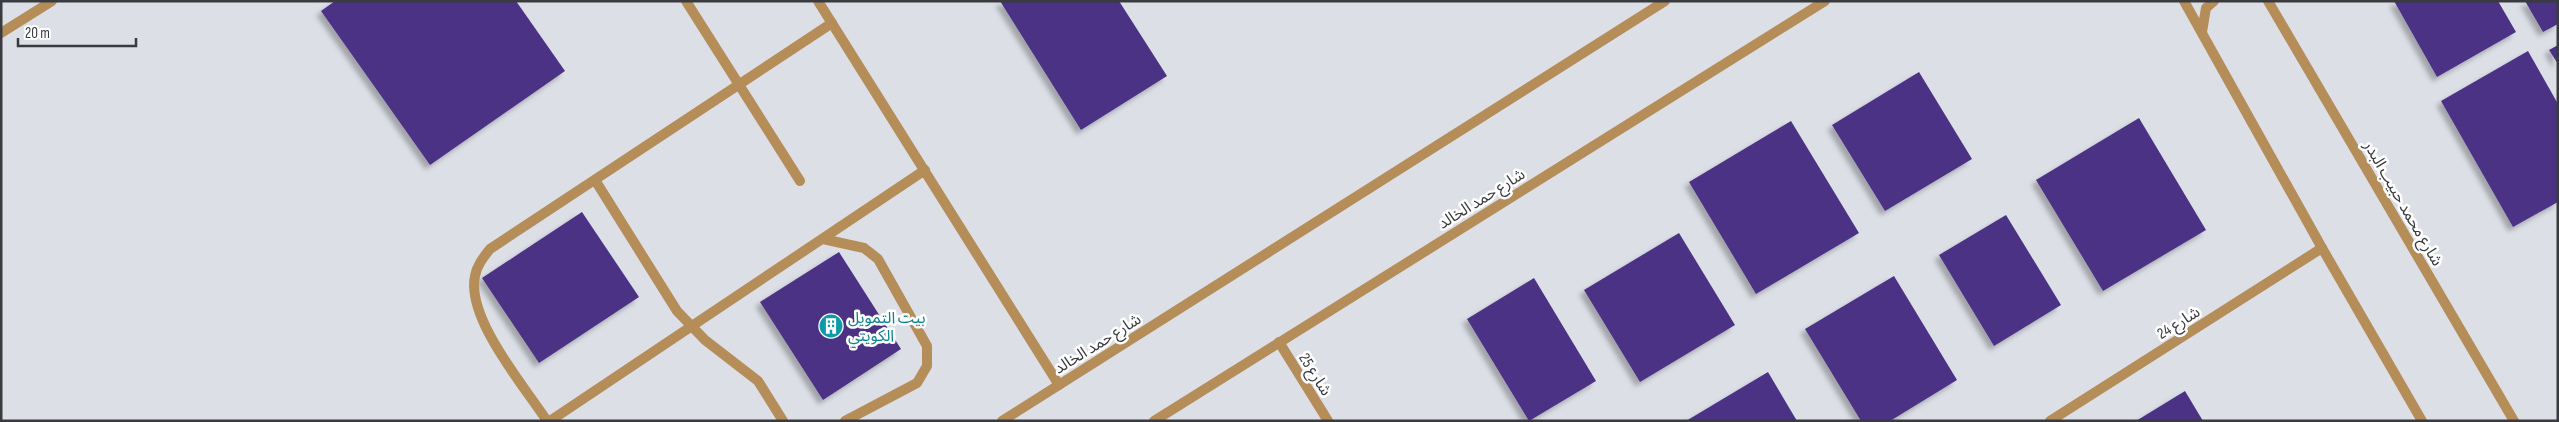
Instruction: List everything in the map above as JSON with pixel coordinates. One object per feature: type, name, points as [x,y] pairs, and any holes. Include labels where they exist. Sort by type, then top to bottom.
[{"type":"street","points":[[1,33],[52,1]]},
{"type":"street","points":[[686,1],[740,82],[800,182]]},
{"type":"street","points":[[818,1],[1059,385]]},
{"type":"street","name":"شارع حمد الخالد","points":[[1002,421],[1665,1]]},
{"type":"street","name":"شارع حمد الخالد","points":[[1154,421],[1825,1]]},
{"type":"street","points":[[2184,1],[2322,248],[2422,421]]},
{"type":"street","points":[[2202,32],[2206,8],[2214,1]]},
{"type":"street","name":"شارع محمد حبيب البدر","points":[[2268,2],[2514,421]]},
{"type":"street","points":[[832,23],[740,82],[490,250],[478,264],[474,277],[477,303],[489,334],[548,421],[925,170]]},
{"type":"street","points":[[595,180],[677,311],[691,327],[758,381],[783,421]]},
{"type":"street","points":[[823,239],[864,248],[878,259],[927,346],[927,366],[917,383],[845,421]]},
{"type":"street","name":"شارع 24","points":[[2050,421],[2322,248]]},
{"type":"street","name":"شارع 25","points":[[1279,342],[1328,421]]},
{"type":"building","points":[[335,1],[516,1],[565,71],[430,165],[321,11]]},
{"type":"building","points":[[1000,1],[1119,1],[1167,76],[1081,130]]},
{"type":"building","points":[[2394,1],[2498,1],[2516,32],[2437,77]]},
{"type":"building","points":[[2525,1],[2558,1],[2558,24],[2543,32]]},
{"type":"building","points":[[2558,45],[2558,64],[2549,50]]},
{"type":"building","points":[[2528,51],[2558,104],[2558,202],[2513,227],[2441,101]]},
{"type":"building","points":[[1919,72],[1972,159],[1885,211],[1832,125]]},
{"type":"building","points":[[2139,118],[2206,230],[2103,291],[2036,180]]},
{"type":"building","points":[[1791,121],[1859,233],[1756,294],[1689,182]]},
{"type":"building","points":[[582,212],[639,297],[539,363],[482,278]]},
{"type":"building","points":[[2006,215],[2061,305],[1994,346],[1939,255]]},
{"type":"building","points":[[1679,233],[1735,325],[1640,382],[1584,290]]},
{"type":"building","name":"بيت التمويل الكويتي","points":[[839,252],[901,349],[823,400],[760,302]]},
{"type":"building","points":[[1894,276],[1957,380],[1890,421],[1861,421],[1805,329]]},
{"type":"building","points":[[1534,278],[1596,381],[1529,421],[1467,319]]},
{"type":"building","points":[[1768,372],[1797,421],[1686,421]]},
{"type":"building","points":[[2185,391],[2203,421],[2136,421]]},
{"type":"place","name":"بيت التمويل الكويتي","points":[[831,326]]}]
